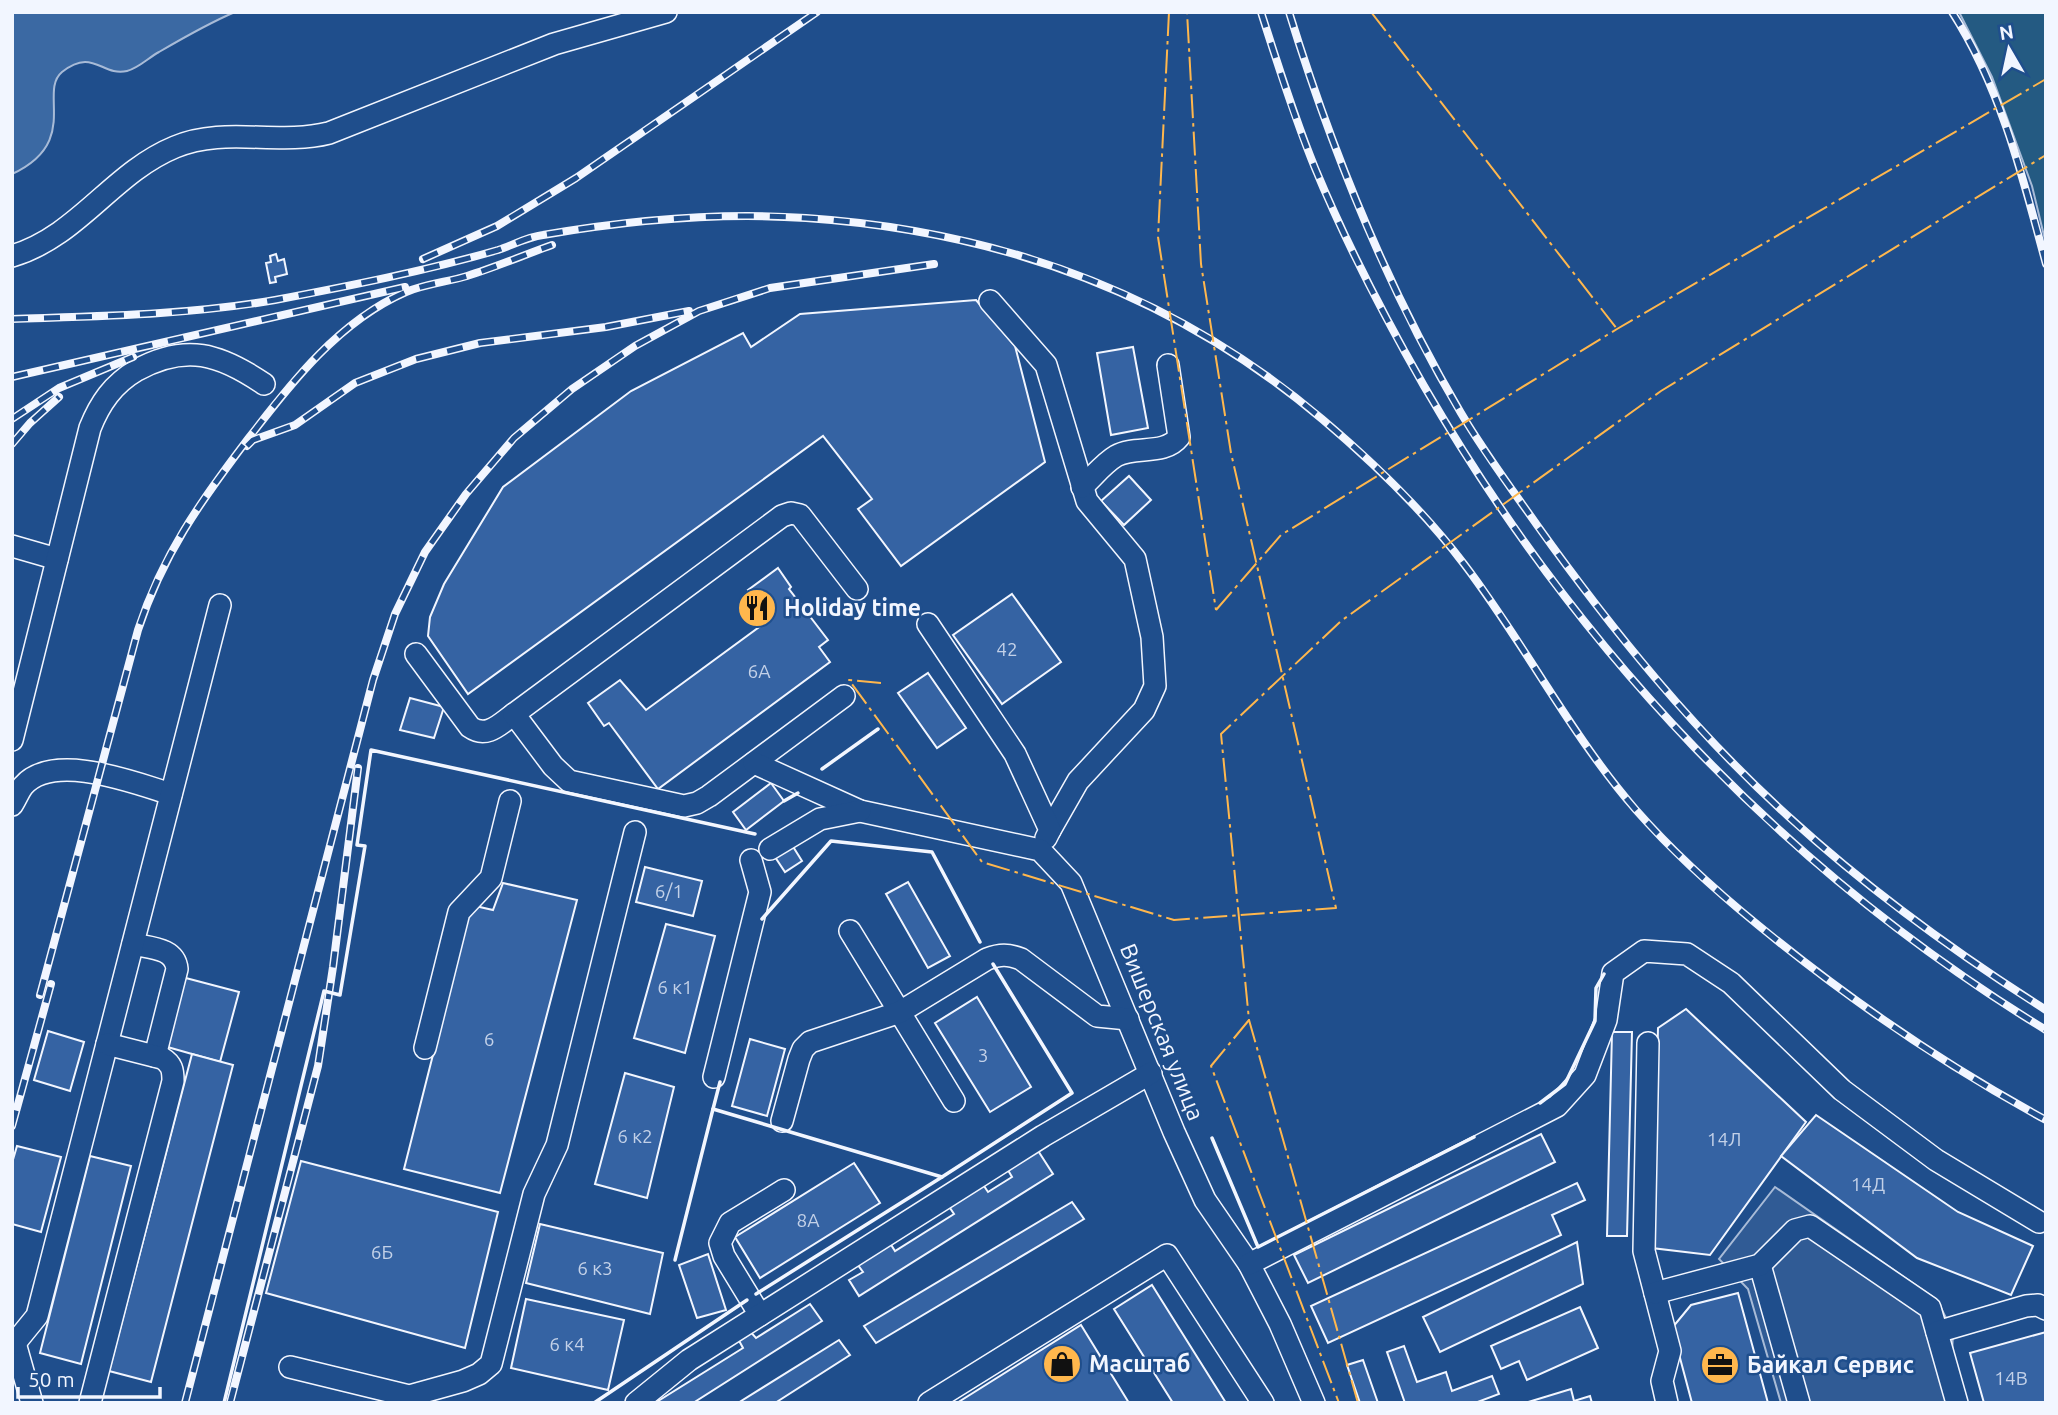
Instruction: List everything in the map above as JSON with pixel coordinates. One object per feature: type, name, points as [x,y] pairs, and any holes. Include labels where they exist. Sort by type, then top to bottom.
[{"type":"street","points":[[12,256],[55,237],[74,224],[135,169],[176,146],[222,136],[295,139],[329,133],[554,44],[666,12]]},
{"type":"street","points":[[762,757],[860,811],[1040,850],[1077,781],[1144,710],[1155,686],[1152,637],[1135,559],[1087,501],[1046,365],[990,301]]},
{"type":"street","points":[[12,740],[90,428],[105,397],[127,376],[170,355],[191,354],[229,363],[264,384]]},
{"type":"street","points":[[1082,487],[1117,455],[1164,447],[1180,437],[1168,365]]},
{"type":"street","points":[[416,654],[470,727],[483,733],[514,714],[782,516],[791,513],[800,515],[857,589]]},
{"type":"street","points":[[12,546],[57,559]]},
{"type":"street","points":[[32,1403],[14,1343],[37,1316],[220,605]]},
{"type":"street","points":[[928,624],[1015,754],[1050,830]]},
{"type":"street","points":[[514,714],[553,766],[569,781],[684,806],[697,803],[844,696]]},
{"type":"street","points":[[12,805],[24,784],[46,772],[72,769],[108,775],[172,794]]},
{"type":"street","points":[[425,1048],[459,912],[491,878],[510,801]]},
{"type":"street","points":[[714,1077],[760,892],[760,855],[820,819],[860,811]]},
{"type":"street","points":[[290,1367],[409,1396],[463,1381],[479,1374],[491,1364],[534,1194],[557,1145],[635,832]]},
{"type":"street","name":"Вишерская улица","points":[[1040,850],[1071,883],[1205,1200],[1249,1264],[1280,1324],[1314,1403]]},
{"type":"street","points":[[850,930],[954,1101]]},
{"type":"street","points":[[133,944],[166,952],[173,955],[176,962],[177,969],[155,1056]]},
{"type":"street","points":[[1249,1264],[1557,1106],[1585,1075],[1606,1020],[1613,973],[1644,951],[1686,954],[1731,983],[1842,1090],[1936,1160],[2039,1222]]},
{"type":"street","points":[[782,1121],[803,1049],[822,1037],[900,1012],[998,955],[1009,954],[1021,959],[1097,1016],[1128,1019]]},
{"type":"street","points":[[1648,1043],[1644,1251],[1670,1351],[1662,1381],[1667,1403]]},
{"type":"street","points":[[90,1403],[173,1082],[170,1063],[155,1056],[107,1044]]},
{"type":"street","points":[[636,1403],[689,1360],[1043,1136],[1151,1073]]},
{"type":"street","points":[[760,1315],[724,1256],[720,1243],[730,1223],[784,1190]]},
{"type":"street","points":[[1655,1293],[1760,1265],[1794,1230],[1810,1226],[1930,1308],[1957,1403]]},
{"type":"street","points":[[929,1403],[1167,1255],[1263,1403]]},
{"type":"street","points":[[1760,1265],[1800,1403]]},
{"type":"street","points":[[1937,1332],[2026,1306],[2039,1305],[2046,1309]]},
{"type":"shaded area","points":[[12,12],[235,12],[187,36],[131,70],[118,72],[90,62],[82,62],[62,72],[56,81],[52,133],[46,147],[33,161],[12,174]]},
{"type":"shaded area","points":[[1959,12],[2046,13],[2046,244],[2032,186],[1992,77]]},
{"type":"shaded area","points":[[1775,1187],[1937,1300],[1953,1332],[1950,1403],[1781,1403],[1748,1289],[1719,1259]]},
{"type":"building","points":[[276,254],[278,261],[284,259],[287,274],[275,277],[276,282],[270,283],[266,263],[271,262],[270,256]]},
{"type":"building","points":[[976,300],[1015,346],[1045,462],[901,566],[858,509],[872,499],[823,436],[468,694],[428,636],[430,617],[444,584],[503,487],[631,391],[743,333],[751,347],[800,314]]},
{"type":"building","points":[[1133,347],[1148,428],[1111,435],[1097,353]]},
{"type":"building","points":[[1129,476],[1151,500],[1124,525],[1101,501]]},
{"type":"building","points":[[778,568],[791,587],[789,589],[828,640],[819,647],[830,662],[658,789],[609,723],[604,726],[588,703],[620,680],[646,710],[766,622],[755,607],[758,604],[748,590]]},
{"type":"building","points":[[1012,594],[1061,662],[1002,704],[953,635]]},
{"type":"building","points":[[928,673],[966,728],[937,748],[898,693]]},
{"type":"building","points":[[410,698],[444,707],[434,738],[400,730]]},
{"type":"building","points":[[771,783],[784,801],[746,830],[733,812]]},
{"type":"building","points":[[792,845],[802,861],[785,872],[775,857]]},
{"type":"building","points":[[645,867],[702,881],[693,916],[636,902]]},
{"type":"building","points":[[908,882],[950,956],[928,968],[886,894]]},
{"type":"building","points":[[503,883],[577,900],[500,1193],[404,1169],[471,905],[493,910]]},
{"type":"building","points":[[666,924],[715,936],[685,1053],[634,1038]]},
{"type":"building","points":[[182,977],[239,992],[220,1062],[164,1046]]},
{"type":"building","points":[[977,997],[1031,1087],[990,1112],[935,1023]]},
{"type":"building","points":[[1686,1009],[1806,1122],[1710,1255],[1652,1248],[1658,1028]]},
{"type":"building","points":[[48,1031],[84,1042],[70,1091],[34,1080]]},
{"type":"building","points":[[1612,1032],[1632,1032],[1627,1236],[1607,1236]]},
{"type":"building","points":[[750,1039],[785,1049],[767,1116],[732,1106]]},
{"type":"building","points":[[192,1054],[233,1065],[151,1382],[109,1371]]},
{"type":"building","points":[[625,1073],[674,1087],[647,1198],[595,1184]]},
{"type":"building","points":[[1816,1115],[1958,1212],[2033,1246],[2011,1295],[1917,1258],[1781,1156]]},
{"type":"building","points":[[1541,1134],[1555,1162],[1308,1283],[1294,1255]]},
{"type":"building","points":[[17,1146],[61,1157],[41,1232],[12,1224],[12,1163]]},
{"type":"building","points":[[1035,1146],[1053,1174],[859,1296],[849,1280],[863,1272],[855,1261],[888,1240],[895,1251],[954,1214],[946,1202],[980,1180],[988,1192],[1012,1177],[1005,1165]]},
{"type":"building","points":[[90,1156],[131,1166],[81,1364],[40,1353]]},
{"type":"building","points":[[301,1161],[498,1212],[465,1348],[266,1293]]},
{"type":"building","points":[[854,1163],[880,1203],[760,1278],[735,1237]]},
{"type":"building","points":[[1577,1183],[1585,1200],[1552,1215],[1561,1235],[1328,1343],[1311,1306]]},
{"type":"building","points":[[1072,1202],[1084,1219],[876,1343],[864,1326]]},
{"type":"building","points":[[540,1224],[663,1253],[650,1314],[526,1283]]},
{"type":"building","points":[[1577,1242],[1583,1284],[1440,1352],[1423,1317]]},
{"type":"building","points":[[708,1254],[726,1310],[697,1318],[679,1265]]},
{"type":"building","points":[[1152,1285],[1226,1403],[1173,1403],[1114,1309]]},
{"type":"building","name":"Байкал Сервис","points":[[1738,1293],[1768,1403],[1692,1403],[1672,1328],[1691,1305]]},
{"type":"building","points":[[526,1299],[624,1320],[608,1390],[511,1368]]},
{"type":"building","points":[[810,1304],[822,1321],[693,1403],[655,1403],[743,1348],[737,1337],[748,1329],[756,1338]]},
{"type":"building","points":[[1580,1307],[1598,1348],[1527,1380],[1519,1361],[1501,1369],[1491,1346]]},
{"type":"building","name":"Масштаб","points":[[1081,1325],[1129,1403],[957,1403]]},
{"type":"building","points":[[2046,1332],[2046,1403],[1984,1403],[1970,1353]]},
{"type":"building","points":[[839,1340],[850,1355],[775,1403],[738,1403]]},
{"type":"building","points":[[1404,1346],[1417,1382],[1446,1372],[1452,1391],[1492,1376],[1499,1394],[1475,1403],[1405,1403],[1387,1352]]},
{"type":"building","points":[[1363,1360],[1378,1403],[1360,1403],[1347,1365]]},
{"type":"building","points":[[1571,1389],[1574,1401],[1590,1396],[1592,1403],[1525,1403]]},
{"type":"railway","points":[[423,259],[497,226],[576,178],[817,12]]},
{"type":"railway","points":[[1261,12],[1307,149],[1366,279],[1424,386],[1484,483],[1549,576],[1619,664],[1694,747],[1775,826],[1860,899],[1951,968],[2046,1030]]},
{"type":"railway","points":[[1289,12],[1324,116],[1363,218],[1434,366],[1479,442],[1595,603],[1687,714],[1789,817],[1850,870],[1913,919],[2046,1010]]},
{"type":"railway","points":[[1952,12],[1984,71],[2009,134],[2046,264]]},
{"type":"railway","points":[[12,319],[144,314],[242,305],[415,271],[498,250],[537,236],[641,221],[707,217],[773,216],[877,225],[947,237],[1015,254],[1080,276],[1144,303],[1206,336],[1265,375],[1322,419],[1379,470],[1448,544],[1486,594],[1612,781],[1680,856],[1758,925],[1826,979],[1933,1053],[2046,1120]]},
{"type":"railway","points":[[40,995],[138,630],[171,553],[214,485],[281,396],[318,355],[359,319],[406,292],[467,276],[552,245]]},
{"type":"railway","points":[[185,1403],[373,680],[395,614],[425,552],[466,494],[514,438],[572,389],[635,346],[699,311],[770,288],[934,264]]},
{"type":"railway","points":[[12,377],[405,287]]},
{"type":"railway","points":[[247,446],[253,440],[295,425],[355,383],[416,359],[480,343],[606,327],[689,311]]},
{"type":"railway","points":[[12,419],[59,388],[133,357]]},
{"type":"railway","points":[[12,444],[30,423],[59,397]]},
{"type":"railway","points":[[230,1403],[318,1066],[358,768]]},
{"type":"railway","points":[[12,1126],[51,984]]},
{"type":"wall","points":[[822,769],[878,729]]},
{"type":"wall","points":[[224,1403],[324,991],[340,995],[365,846],[357,845],[371,750],[755,834]]},
{"type":"wall","points":[[784,801],[798,793]]},
{"type":"wall","points":[[762,919],[831,841],[932,852],[980,942]]},
{"type":"wall","points":[[720,1082],[713,1109],[942,1177],[1072,1093],[993,964]]},
{"type":"wall","points":[[1540,1103],[1565,1084],[1595,1021],[1596,988],[1604,974]]},
{"type":"wall","points":[[675,1260],[713,1109]]},
{"type":"wall","points":[[1212,1138],[1258,1247],[1474,1137]]},
{"type":"wall","points":[[756,1294],[942,1177]]},
{"type":"wall","points":[[594,1403],[747,1300]]},
{"type":"power","points":[[1169,12],[1158,237],[1216,610]]},
{"type":"power","points":[[881,683],[849,680],[982,862],[1174,920],[1336,908],[1231,453],[1201,264],[1187,12]]},
{"type":"power","points":[[1371,12],[1617,329]]},
{"type":"power","points":[[1216,610],[1281,535],[1617,329],[2046,79]]},
{"type":"power","points":[[1358,1403],[1249,1020],[1221,734],[1341,621],[1661,391],[2046,155]]},
{"type":"power","points":[[1249,1020],[1211,1066],[1339,1403]]},
{"type":"place","name":"Holiday time","points":[[757,608]]},
{"type":"place","name":"Масштаб","points":[[1062,1364]]},
{"type":"place","name":"Байкал Сервис","points":[[1720,1365]]}]
